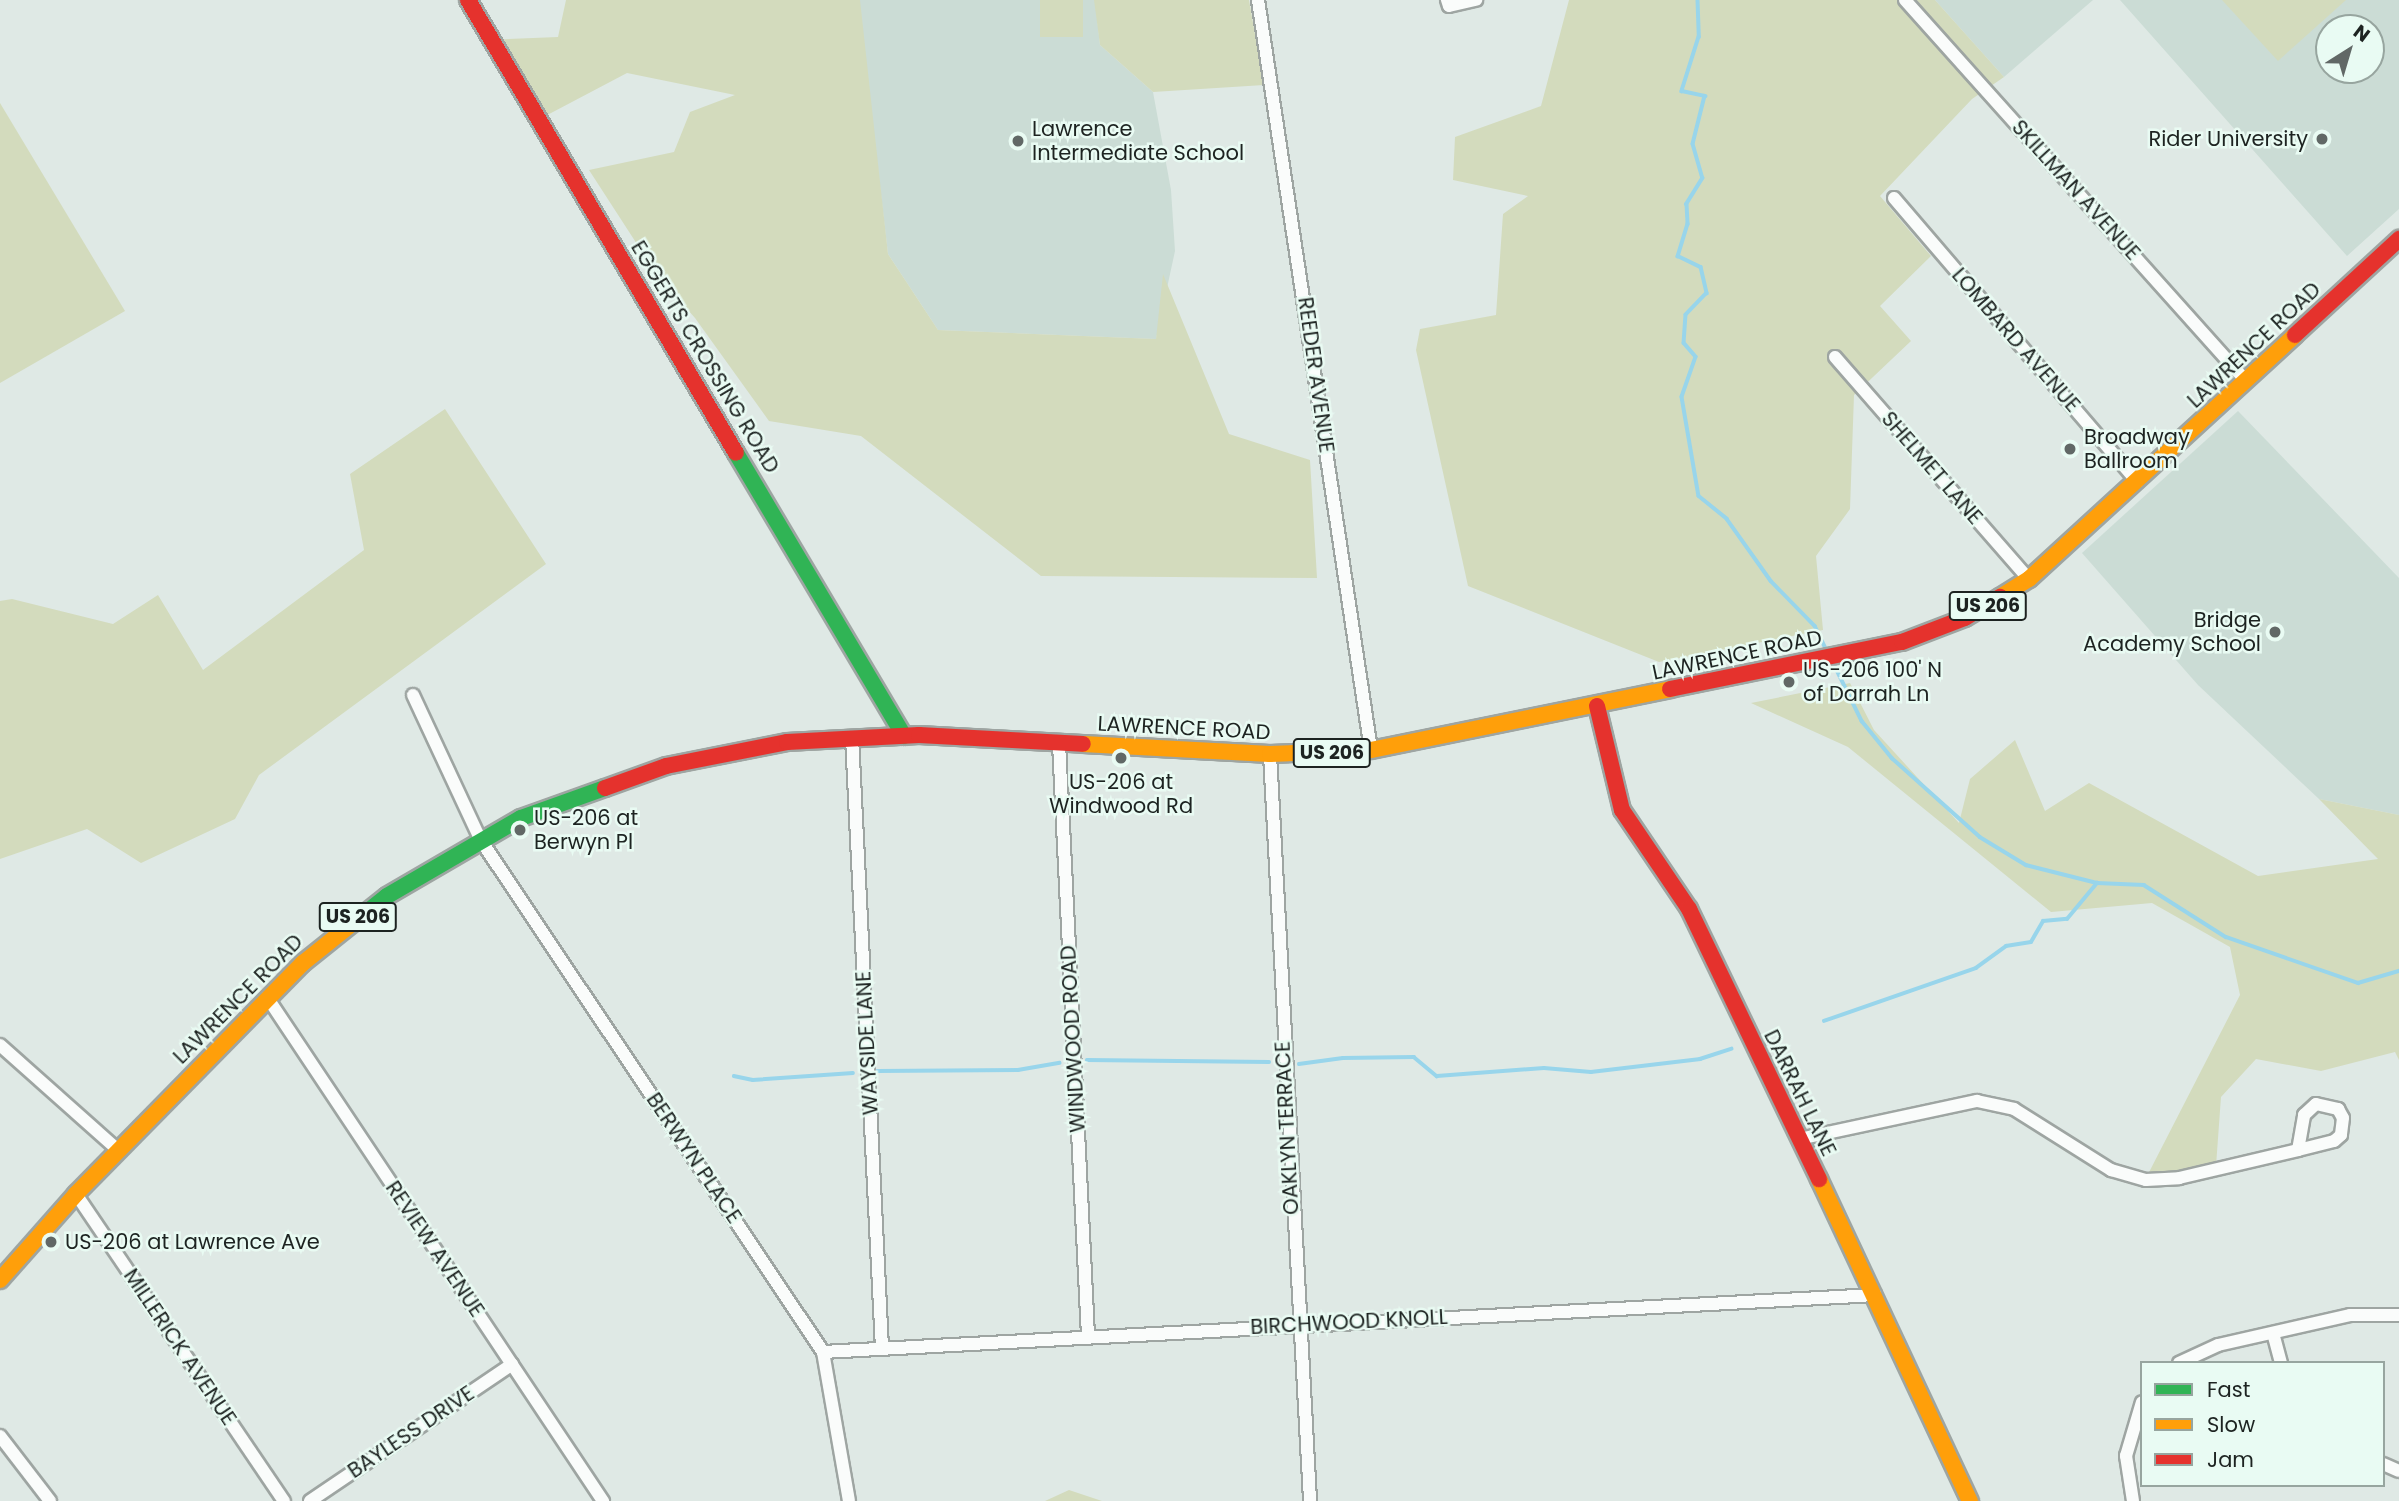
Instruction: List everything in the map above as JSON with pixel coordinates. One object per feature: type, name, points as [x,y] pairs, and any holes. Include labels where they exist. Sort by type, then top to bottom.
[{"type":"main road","name":"EGGERTS CROSSING ROAD","points":[[468,0],[904,736]]},
{"type":"main road","name":"LAWRENCE ROAD","points":[[0,1280],[76,1194],[267,997],[387,896],[480,839],[563,800],[666,766],[778,743],[852,737],[904,736],[1270,754],[1371,750],[1821,659],[1934,631],[1989,605],[2029,579],[2399,239]]},
{"type":"main road","name":"DARRAH LANE","points":[[1597,706],[1622,810],[1689,909],[1875,1295],[1970,1501]]},
{"type":"street","name":"REEDER AVENUE","points":[[1258,0],[1371,750]]},
{"type":"street","points":[[1447,0],[1448,6],[1476,0]]},
{"type":"street","name":"SKILLMAN AVENUE","points":[[1905,0],[2246,381]]},
{"type":"street","name":"LOMBARD AVENUE","points":[[1895,198],[2137,482]]},
{"type":"street","name":"SHELMET LANE","points":[[1835,357],[2029,579]]},
{"type":"street","name":"BERWYN PLACE","points":[[413,695],[480,839],[823,1352],[849,1501]]},
{"type":"street","name":"WAYSIDE LANE","points":[[852,737],[881,1349]]},
{"type":"street","name":"WINDWOOD ROAD","points":[[1059,743],[1088,1336]]},
{"type":"street","name":"OAKLYN TERRACE","points":[[1270,754],[1297,1325],[1310,1501]]},
{"type":"street","name":"REVIEW AVENUE","points":[[267,997],[603,1501]]},
{"type":"street","points":[[0,1045],[118,1150]]},
{"type":"street","points":[[1799,1139],[1977,1101],[2014,1109],[2110,1170],[2146,1180],[2179,1178],[2298,1150]]},
{"type":"street","name":"MILLERICK AVENUE","points":[[76,1194],[284,1501]]},
{"type":"street","name":"BIRCHWOOD KNOLL","points":[[823,1352],[1875,1295]]},
{"type":"street","points":[[2182,1361],[2201,1350],[2350,1315],[2399,1315]]},
{"type":"street","points":[[2273,1333],[2280,1361]]},
{"type":"street","name":"BAYLESS DRIVE","points":[[310,1501],[512,1364]]},
{"type":"street","points":[[2133,1501],[2126,1456],[2140,1409]]},
{"type":"street","points":[[0,1436],[50,1501]]},
{"type":"shaded area","name":"Lawrence Intermediate School","points":[[858,0],[1095,0],[1100,45],[1153,92],[1171,190],[1175,251],[1156,339],[938,330],[888,254]]},
{"type":"shaded area","points":[[1935,0],[2093,0],[2004,77]]},
{"type":"shaded area","name":"Rider University","points":[[2120,0],[2399,0],[2399,209],[2347,256]]},
{"type":"shaded area","name":"Bridge Academy School","points":[[2238,411],[2399,578],[2399,815],[2319,799],[2198,685],[2082,553]]},
{"type":"green space","points":[[566,0],[860,0],[888,254],[938,330],[1156,339],[1163,274],[1229,434],[1310,460],[1317,578],[1041,576],[861,436],[769,421],[695,318],[657,275],[589,170],[674,152],[690,112],[735,95],[627,73],[534,122],[485,40],[558,37]]},
{"type":"green space","points":[[1040,0],[1083,0],[1083,37],[1040,37]]},
{"type":"green space","points":[[1094,0],[1249,0],[1264,85],[1153,92],[1100,45]]},
{"type":"green space","points":[[1569,0],[1935,0],[2004,77],[1972,99],[1880,196],[1931,256],[1880,306],[1911,341],[1854,395],[1850,509],[1816,556],[1823,630],[1659,662],[1468,586],[1416,350],[1420,329],[1496,315],[1503,214],[1528,196],[1453,180],[1455,137],[1541,106]]},
{"type":"green space","points":[[2222,0],[2346,0],[2330,14],[2315,14],[2315,28],[2278,61]]},
{"type":"green space","points":[[0,103],[125,311],[0,383]]},
{"type":"green space","points":[[445,409],[546,564],[259,775],[235,819],[141,863],[87,829],[0,859],[0,601],[12,599],[113,624],[158,595],[203,670],[364,550],[350,474]]},
{"type":"green space","points":[[1850,683],[1874,730],[1959,823],[1970,779],[2015,740],[2045,811],[2089,783],[2258,876],[2378,859],[2319,799],[2399,815],[2399,1060],[2395,1052],[2321,1071],[2256,1059],[2221,1097],[2216,1166],[2144,1182],[2240,995],[2230,947],[2152,903],[2051,912],[1848,747],[1751,703]]},
{"type":"green space","points":[[1069,1490],[1102,1501],[1045,1501]]},
{"type":"waterway","points":[[1698,0],[1699,37],[1682,91],[1705,96],[1693,144],[1703,178],[1687,204],[1688,224],[1678,256],[1701,267],[1707,293],[1686,315],[1684,343],[1696,357],[1682,397],[1699,496],[1727,519],[1771,581],[1815,626],[1826,649]]},
{"type":"waterway","points":[[1833,662],[1862,721],[1892,758],[1980,837],[2026,865],[2097,883],[2144,885],[2226,937],[2358,983],[2399,971]]},
{"type":"waterway","points":[[1824,1021],[1976,968],[2006,946],[2031,942],[2043,921],[2067,919],[2097,883]]},
{"type":"waterway","points":[[1299,1064],[1343,1058],[1414,1057],[1437,1076],[1544,1068],[1591,1072],[1700,1059],[1731,1049]]},
{"type":"waterway","points":[[1087,1060],[1269,1062]]},
{"type":"waterway","points":[[877,1071],[1018,1070],[1059,1063]]},
{"type":"waterway","points":[[734,1076],[753,1080],[853,1073]]},
{"type":"traffic: fast","points":[[736,453],[904,736]]},
{"type":"traffic: fast","points":[[353,923],[387,896],[521,818],[605,788]]},
{"type":"traffic: slow","points":[[2000,597],[2029,579],[2295,335]]},
{"type":"traffic: slow","points":[[1083,744],[1270,754],[1371,750],[1670,689]]},
{"type":"traffic: slow","points":[[0,1280],[76,1194],[303,963],[353,923]]},
{"type":"traffic: slow","points":[[1819,1179],[1970,1501]]},
{"type":"traffic: jam","points":[[468,0],[736,453]]},
{"type":"traffic: jam","points":[[2295,335],[2399,239]]},
{"type":"traffic: jam","points":[[1670,689],[1902,642],[1965,618],[2000,597]]},
{"type":"traffic: jam","points":[[1597,706],[1622,810],[1689,909],[1819,1179]]},
{"type":"traffic: jam","points":[[605,788],[666,766],[787,742],[919,735],[1083,744]]},
{"type":"place","name":"Rider University","points":[[2322,139]]},
{"type":"place","name":"Lawrence Intermediate School","points":[[1018,141]]},
{"type":"place","name":"Broadway Ballroom","points":[[2070,449]]},
{"type":"place","name":"Bridge Academy School","points":[[2275,632]]},
{"type":"place","name":"US-206 100' N of Darrah Ln","points":[[1789,682]]},
{"type":"place","name":"US-206 at Windwood Rd","points":[[1121,758]]},
{"type":"place","name":"US-206 at Berwyn Pl","points":[[520,830]]},
{"type":"place","name":"US-206 at Lawrence Ave","points":[[51,1242]]}]
